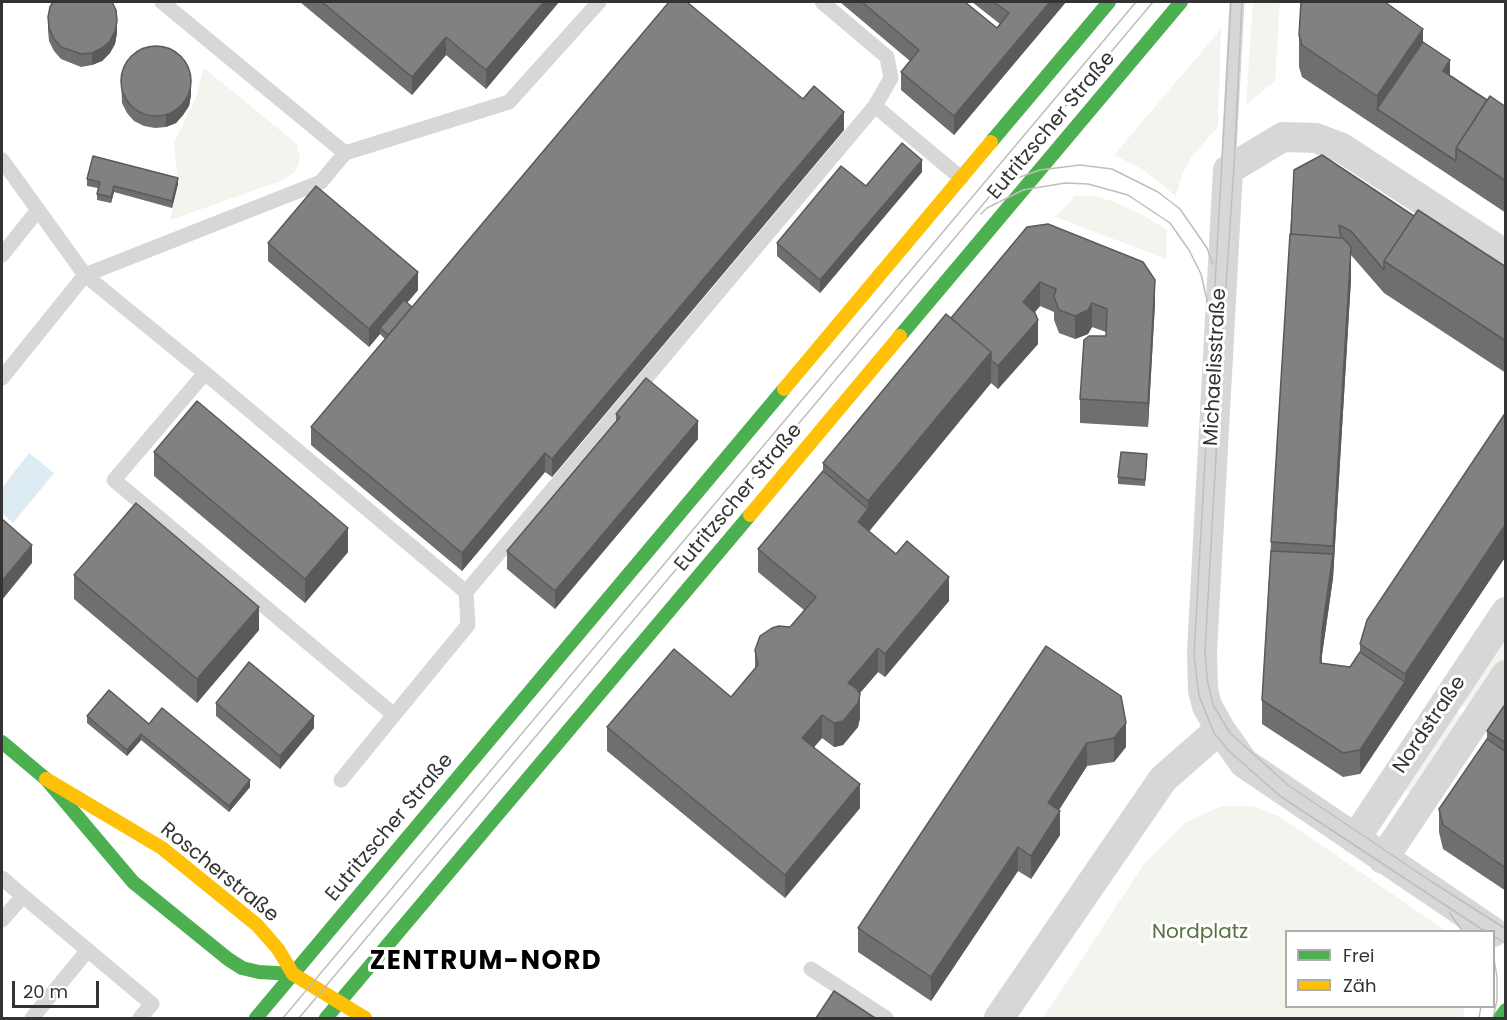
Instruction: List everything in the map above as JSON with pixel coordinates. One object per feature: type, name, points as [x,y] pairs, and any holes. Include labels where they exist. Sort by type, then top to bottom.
[{"type":"main road","name":"Eutritzscher Straße","points":[[256,1018],[1109,2]]},
{"type":"main road","name":"Eutritzscher Straße","points":[[326,1018],[1181,2]]},
{"type":"main road","name":"Roscherstraße","points":[[2,742],[46,779],[162,848],[257,925],[278,949],[293,974],[365,1018]]},
{"type":"main road","name":"Roscherstraße","points":[[46,779],[133,882],[228,959],[242,968],[259,972],[293,974]]},
{"type":"main road","points":[[1500,1018],[1506,1010]]},
{"type":"street","points":[[1227,170],[1283,137],[1316,138],[1342,148],[1506,255]]},
{"type":"street","name":"Michaelisstraße","points":[[1220,729],[1207,706],[1203,690],[1202,652],[1227,170]]},
{"type":"street","name":"Nordstraße","points":[[1355,839],[1506,612]]},
{"type":"street","name":"Nordstraße","points":[[1383,858],[1506,675]]},
{"type":"street","points":[[999,1018],[1162,779],[1220,729],[1244,763],[1490,930]]},
{"type":"lane","points":[[162,2],[345,153]]},
{"type":"lane","points":[[2,378],[85,275],[321,182],[345,153],[509,102],[599,2]]},
{"type":"lane","points":[[341,780],[468,625],[466,592],[875,106],[891,78],[887,57],[822,2]]},
{"type":"lane","name":"Michaelisstraße","points":[[1227,170],[1237,2]]},
{"type":"lane","points":[[875,106],[961,178]]},
{"type":"lane","points":[[2,160],[85,275],[466,592]]},
{"type":"lane","points":[[2,255],[38,210]]},
{"type":"lane","points":[[205,373],[114,480],[394,715]]},
{"type":"lane","points":[[2,878],[152,1004],[140,1018]]},
{"type":"lane","points":[[2,920],[23,896]]},
{"type":"lane","points":[[32,1018],[88,950]]},
{"type":"lane","points":[[811,969],[886,1018]]},
{"type":"green space","points":[[1253,2],[1280,2],[1275,81],[1246,105]]},
{"type":"green space","points":[[1221,29],[1218,127],[1192,156],[1182,175],[1176,196],[1142,169],[1114,155]]},
{"type":"green space","points":[[204,68],[297,144],[300,159],[296,171],[281,181],[170,220],[178,184],[174,143],[196,97]]},
{"type":"green space","points":[[1075,196],[1094,196],[1112,201],[1141,214],[1167,230],[1166,259],[1056,217]]},
{"type":"green space","points":[[1505,629],[1505,662],[1472,712],[1457,702]]},
{"type":"green space","points":[[1452,709],[1467,719],[1416,797],[1401,787]]},
{"type":"green space","name":"Nordplatz","points":[[1222,806],[1253,806],[1279,816],[1445,930],[1285,930],[1285,1008],[1465,1008],[1463,1018],[1043,1018],[1144,864],[1186,822]]},
{"type":"shaded area","points":[[29,453],[54,473],[13,523],[2,513],[2,488]]},
{"type":"building","points":[[53,2],[112,2],[116,10],[117,21],[110,41],[92,53],[81,54],[61,47],[49,28],[48,17]]},
{"type":"building","points":[[322,2],[544,2],[486,70],[446,37],[412,77]]},
{"type":"building","points":[[669,2],[687,2],[803,99],[814,86],[844,112],[552,459],[545,453],[462,553],[311,427]]},
{"type":"building","points":[[862,2],[965,2],[997,28],[1009,13],[994,2],[1050,2],[954,116],[901,72],[919,50]]},
{"type":"building","points":[[1301,2],[1385,2],[1423,29],[1377,96],[1302,45],[1299,35]]},
{"type":"building","points":[[1423,42],[1450,60],[1443,71],[1487,100],[1456,148],[1456,161],[1377,109]]},
{"type":"building","points":[[156,46],[175,52],[185,62],[191,81],[185,100],[175,110],[156,116],[137,110],[127,100],[121,81],[127,62],[137,52]]},
{"type":"building","points":[[1490,96],[1506,107],[1506,181],[1456,148]]},
{"type":"building","points":[[902,143],[922,160],[820,280],[777,243],[841,166],[866,186]]},
{"type":"building","points":[[1322,155],[1414,216],[1384,261],[1384,270],[1351,231],[1339,225],[1341,238],[1291,234],[1294,170]]},
{"type":"building","points":[[93,156],[178,178],[172,201],[114,186],[111,197],[97,194],[100,182],[87,179]]},
{"type":"building","points":[[316,186],[418,272],[369,329],[268,243]]},
{"type":"building","points":[[1418,210],[1506,267],[1506,341],[1384,261]]},
{"type":"building","points":[[1048,224],[1143,262],[1155,280],[1148,403],[1080,399],[1084,340],[1089,336],[1106,336],[1107,309],[1092,303],[1088,310],[1075,316],[1059,310],[1054,297],[1056,289],[1040,282],[1023,302],[1035,313],[1038,320],[998,366],[991,360],[991,352],[951,318],[1027,227]]},
{"type":"building","points":[[1290,234],[1343,238],[1351,247],[1333,546],[1271,542]]},
{"type":"building","points":[[404,300],[412,307],[388,335],[380,328]]},
{"type":"building","points":[[946,314],[991,352],[868,501],[823,463]]},
{"type":"building","points":[[646,378],[698,421],[555,591],[507,551],[620,417],[616,414]]},
{"type":"building","points":[[197,401],[348,528],[305,579],[154,452]]},
{"type":"building","points":[[1506,412],[1506,524],[1405,674],[1360,644],[1367,620]]},
{"type":"building","points":[[1121,452],[1147,454],[1145,480],[1118,477]]},
{"type":"building","points":[[823,471],[868,509],[858,522],[896,554],[907,541],[949,577],[885,654],[878,648],[848,683],[860,694],[858,703],[843,721],[834,723],[822,715],[802,738],[860,784],[785,875],[607,727],[674,649],[731,697],[758,665],[755,650],[760,636],[772,628],[790,627],[816,597],[758,549]]},
{"type":"building","points":[[136,503],[259,607],[197,679],[74,575]]},
{"type":"building","points":[[2,519],[32,545],[2,581]]},
{"type":"building","points":[[1271,551],[1333,554],[1322,631],[1320,663],[1350,667],[1360,652],[1405,682],[1360,750],[1343,753],[1262,700]]},
{"type":"building","points":[[1046,646],[1121,696],[1126,723],[1114,738],[1087,743],[1048,803],[1060,811],[1031,856],[1018,847],[931,977],[858,928]]},
{"type":"building","points":[[249,662],[314,716],[280,756],[216,703]]},
{"type":"building","points":[[109,690],[149,724],[162,708],[250,780],[229,806],[141,734],[127,750],[87,716]]},
{"type":"building","points":[[1506,703],[1506,743],[1487,731]]},
{"type":"building","points":[[1487,739],[1506,752],[1506,868],[1443,825],[1439,809]]},
{"type":"building","points":[[834,991],[875,1018],[816,1018]]},
{"type":"tram line","points":[[283,1018],[1136,2]]},
{"type":"tram line","points":[[299,1018],[1153,2]]},
{"type":"tram line","points":[[1231,2],[1194,655],[1199,696],[1214,733],[1229,751],[1280,796],[1483,930]]},
{"type":"tram line","points":[[1242,2],[1205,652],[1207,679],[1213,705],[1230,733],[1288,785],[1506,929]]},
{"type":"tram line","points":[[1003,183],[1040,170],[1080,165],[1112,169],[1158,192],[1180,209],[1207,248],[1213,264]]},
{"type":"tram line","points":[[981,214],[987,208],[1023,190],[1065,183],[1088,184],[1128,195],[1170,223],[1189,250],[1201,274],[1208,305]]},
{"type":"tram line","points":[[1449,912],[1462,930]]},
{"type":"tram line","points":[[1495,937],[1506,944]]},
{"type":"tram line","points":[[1493,1018],[1497,1000],[1495,965]]},
{"type":"tram line","points":[[1479,1018],[1481,1008]]},
{"type":"traffic: fast","points":[[991,142],[1109,2]]},
{"type":"traffic: fast","points":[[900,336],[1181,2]]},
{"type":"traffic: fast","points":[[256,1018],[784,389]]},
{"type":"traffic: fast","points":[[326,1018],[750,515]]},
{"type":"traffic: fast","points":[[2,742],[46,779],[133,882],[228,959],[242,968],[259,972],[293,974]]},
{"type":"traffic: fast","points":[[1500,1018],[1506,1010]]},
{"type":"traffic: slow","points":[[784,389],[991,142]]},
{"type":"traffic: slow","points":[[750,515],[900,336]]},
{"type":"traffic: slow","points":[[46,779],[162,848],[257,925],[278,949],[293,974],[365,1018]]},
{"type":"district","name":"ZENTRUM-NORD","points":[[486,962]]}]
